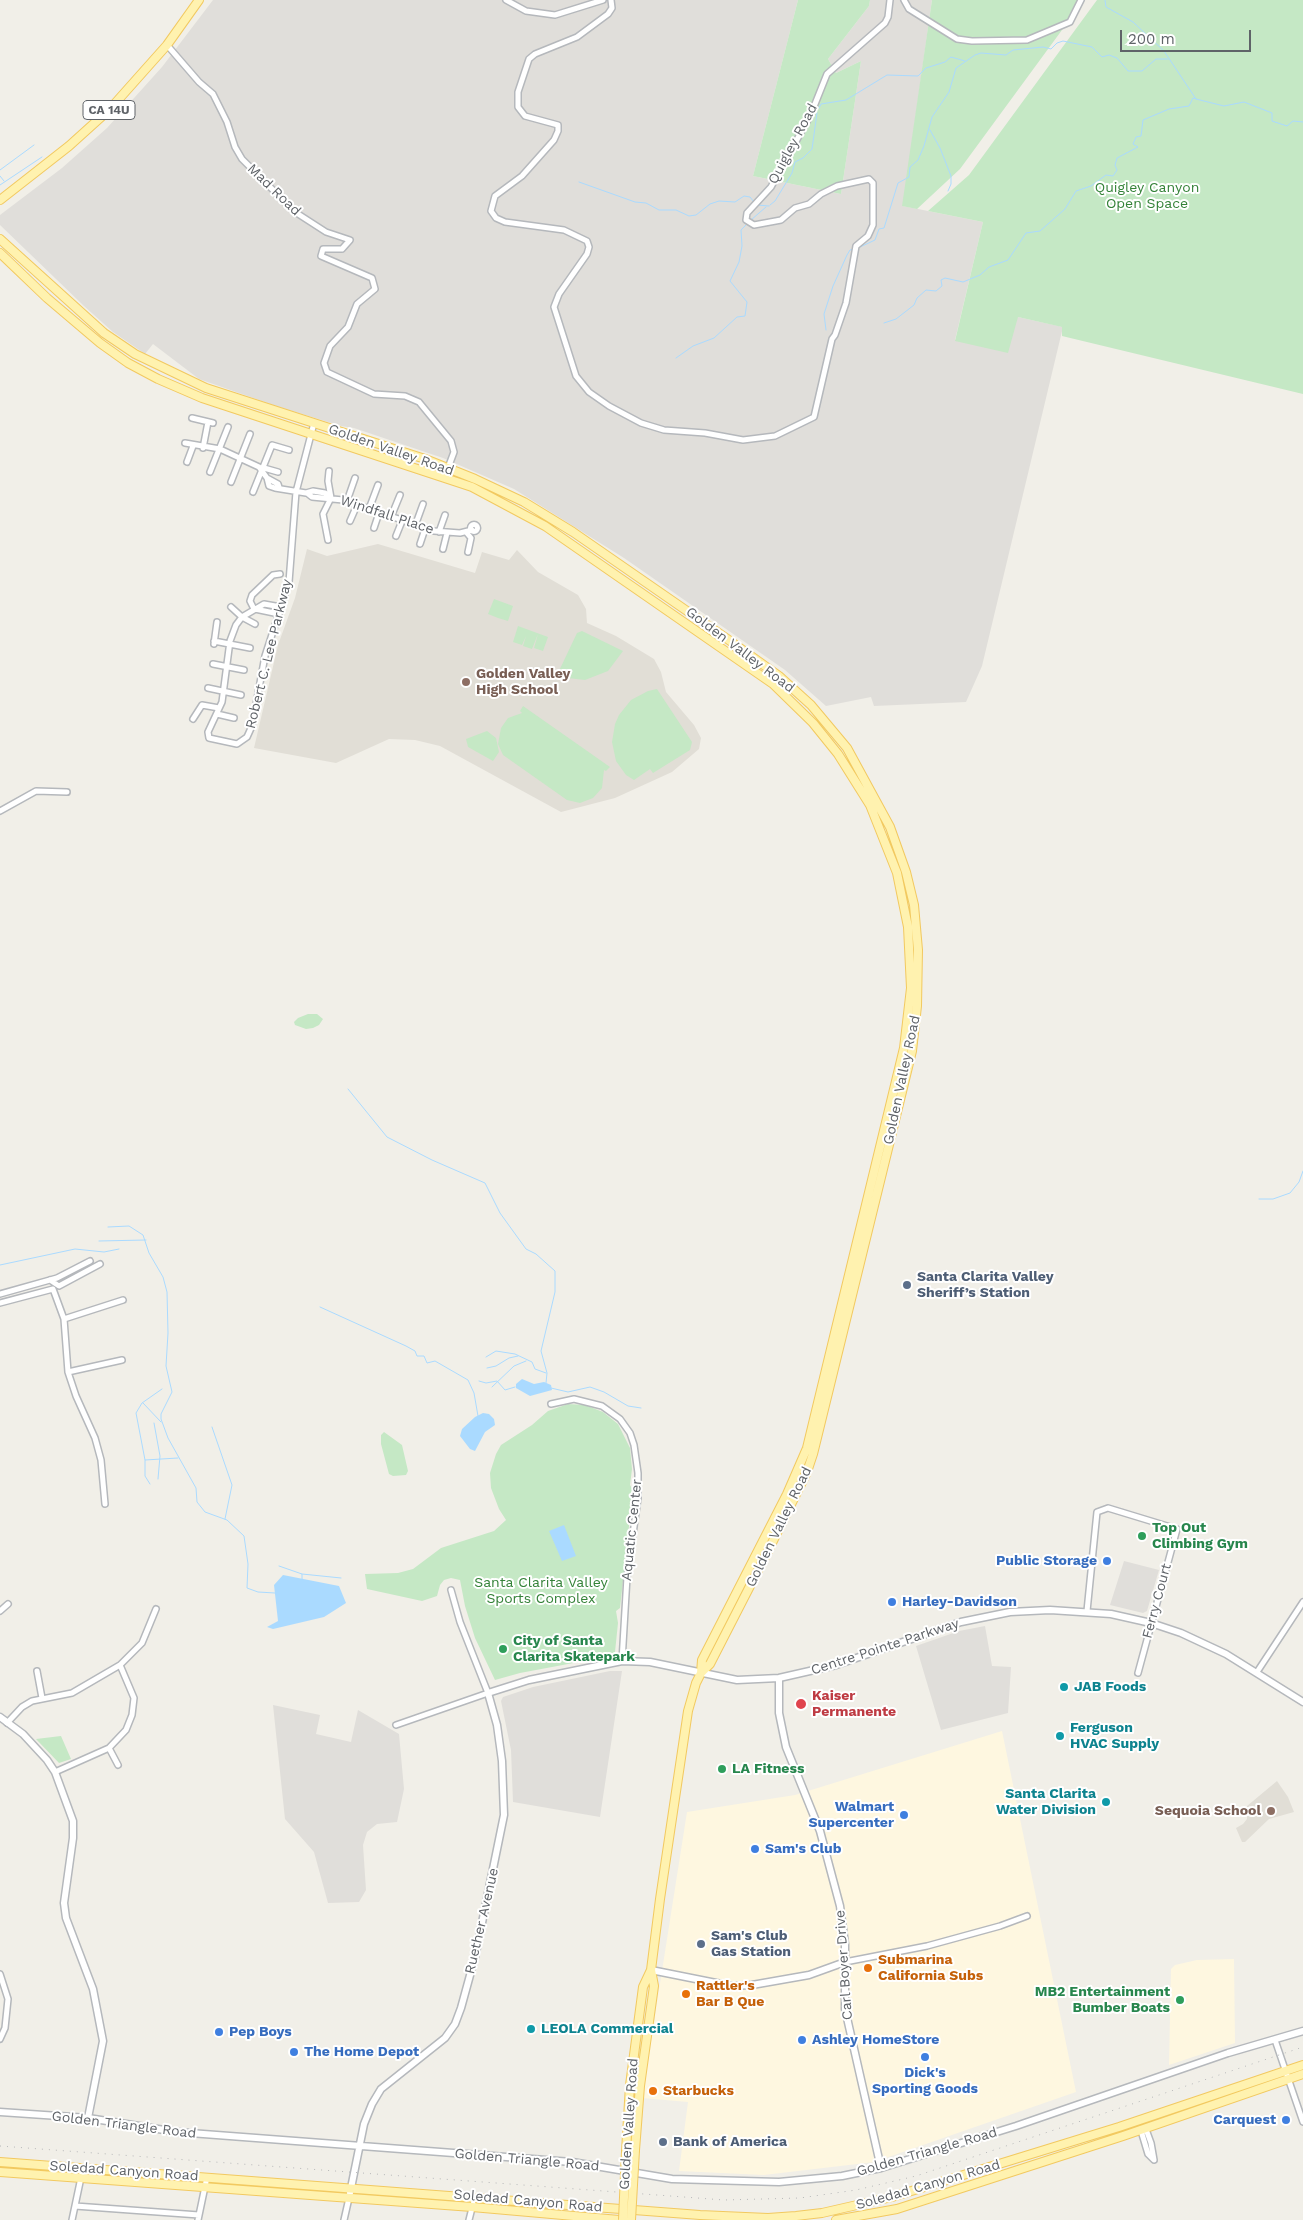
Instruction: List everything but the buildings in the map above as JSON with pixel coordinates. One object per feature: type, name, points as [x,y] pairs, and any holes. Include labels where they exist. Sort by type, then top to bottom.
[{"type":"main road","name":"CA 14U","points":[[0,200],[69,146],[110,109],[167,45],[199,0]]},
{"type":"main road","name":"Golden Valley Road","points":[[0,238],[104,333],[135,354],[206,388],[448,468],[524,502],[573,532],[756,660],[811,705],[847,748],[870,786],[893,836],[906,872],[914,905],[919,971],[912,1051],[819,1434],[807,1472],[782,1525],[710,1664],[701,1674]]},
{"type":"main road","name":"Golden Valley Road","points":[[0,253],[62,311],[128,363],[158,379],[202,398],[472,487],[519,511],[569,541],[773,684],[813,723],[856,780],[883,833],[895,866],[908,927],[911,988],[904,1048],[807,1448],[787,1494],[702,1660],[701,1674],[688,1711],[651,1970],[643,1987],[641,1997],[630,2085],[621,2220]]},
{"type":"main road","name":"Golden Valley Road","points":[[631,2220],[640,2086],[654,1986],[651,1970]]},
{"type":"main road","name":"Soledad Canyon Road","points":[[0,2162],[474,2196],[704,2218],[768,2218],[822,2213],[886,2199],[1060,2145],[1303,2065]]},
{"type":"main road","name":"Soledad Canyon Road","points":[[836,2220],[893,2208],[1144,2129],[1303,2074]]},
{"type":"main road","points":[[1060,2145],[1083,2141],[1133,2126],[1144,2129],[1148,2121],[1177,2110],[1185,2103]]},
{"type":"main road","name":"Soledad Canyon Road","points":[[0,2172],[472,2206],[621,2220]]},
{"type":"main road","points":[[822,2213],[893,2208],[920,2189]]},
{"type":"street","points":[[506,0],[526,11],[555,15],[603,0]]},
{"type":"street","name":"Quigley Road","points":[[611,0],[612,8],[608,14],[577,37],[535,54],[528,59],[516,98],[518,107],[525,116],[558,125],[558,131],[554,140],[522,176],[495,196],[491,210],[496,218],[505,222],[564,230],[587,241],[589,247],[587,254],[559,294],[554,307],[576,376],[590,392],[609,406],[642,423],[664,430],[705,433],[743,440],[775,436],[814,417],[832,339],[836,335],[846,303],[856,246],[868,236],[873,225],[873,183],[868,179],[837,186],[821,194],[808,204],[795,208],[781,220],[754,225],[746,220],[747,213],[771,187],[811,114],[828,74],[885,23],[888,17],[890,0]]},
{"type":"street","points":[[904,0],[909,9],[957,39],[972,42],[1026,40],[1070,22],[1081,0]]},
{"type":"street","name":"Mad Road","points":[[167,45],[199,82],[213,94],[227,122],[235,147],[242,159],[295,212],[326,232],[350,240],[342,249],[323,249],[321,256],[372,278],[375,289],[357,304],[348,327],[330,346],[324,363],[327,372],[374,394],[405,396],[419,402],[451,441],[454,452],[448,468]]},
{"type":"street","points":[[192,418],[211,423],[203,448]]},
{"type":"street","name":"Robert C. Lee Parkway","points":[[217,714],[208,732],[209,738],[233,744],[247,738],[252,726],[266,656],[288,582],[296,492],[314,423]]},
{"type":"street","points":[[210,472],[228,427]]},
{"type":"street","points":[[231,482],[250,434]]},
{"type":"street","points":[[185,443],[203,448],[219,449],[264,470],[278,472]]},
{"type":"street","points":[[253,492],[264,470],[272,445],[289,450]]},
{"type":"street","points":[[187,462],[193,446]]},
{"type":"street","name":"Windfall Place","points":[[264,470],[267,478],[278,484],[279,487],[296,492],[307,493],[313,491],[325,493],[331,498],[347,501],[425,529],[447,533],[469,531],[471,538],[468,552]]},
{"type":"street","points":[[328,540],[322,514],[331,498],[328,481],[329,471]]},
{"type":"street","points":[[347,501],[355,478]]},
{"type":"street","points":[[369,509],[378,485]]},
{"type":"street","points":[[391,517],[400,495]]},
{"type":"street","points":[[415,526],[423,504]]},
{"type":"street","points":[[350,521],[357,505]]},
{"type":"street","points":[[374,528],[379,513]]},
{"type":"street","points":[[439,532],[445,514]]},
{"type":"street","points":[[396,536],[402,522]]},
{"type":"street","points":[[420,544],[425,529]]},
{"type":"street","points":[[443,549],[447,533]]},
{"type":"street","points":[[254,609],[250,601],[252,595],[273,575],[280,574]]},
{"type":"street","points":[[234,718],[217,714],[224,692],[230,644],[236,625],[242,617],[254,609],[269,604],[281,607]]},
{"type":"street","points":[[231,607],[242,617],[255,624]]},
{"type":"street","points":[[254,609],[279,614]]},
{"type":"street","points":[[217,622],[214,643],[250,648]]},
{"type":"street","points":[[213,664],[244,670]]},
{"type":"street","points":[[208,688],[241,695]]},
{"type":"street","points":[[193,719],[202,706],[219,708]]},
{"type":"street","points":[[0,811],[36,791],[52,790],[67,792]]},
{"type":"street","points":[[0,1294],[50,1280],[90,1261]]},
{"type":"street","points":[[50,1280],[59,1286],[100,1264]]},
{"type":"street","points":[[0,1303],[53,1288],[64,1319],[68,1372],[76,1396],[95,1438],[101,1460],[105,1504]]},
{"type":"street","points":[[64,1319],[123,1300]]},
{"type":"street","points":[[68,1372],[122,1360]]},
{"type":"street","name":"Aquatic Center","points":[[551,1404],[574,1399],[602,1406],[620,1419],[630,1433],[634,1445],[638,1472],[638,1498],[627,1577],[622,1661]]},
{"type":"street","name":"Ferry Court","points":[[1087,1611],[1098,1512],[1108,1508],[1177,1529],[1138,1673]]},
{"type":"street","name":"Ruether Avenue","points":[[344,2220],[364,2124],[381,2089],[444,2038],[461,2008],[475,1957],[504,1815],[502,1761],[497,1724],[488,1693],[460,1622],[451,1590]]},
{"type":"street","points":[[1257,1672],[1303,1602]]},
{"type":"street","points":[[0,1611],[8,1604]]},
{"type":"street","points":[[7,1723],[22,1707],[42,1698],[72,1693],[120,1665],[142,1643],[156,1609]]},
{"type":"street","name":"Centre Pointe Parkway","points":[[396,1725],[529,1680],[622,1661],[650,1662],[737,1680],[779,1678],[836,1665],[943,1627],[976,1618],[1032,1610],[1087,1611],[1151,1623],[1204,1643],[1257,1672],[1303,1702]]},
{"type":"street","points":[[55,1772],[109,1748],[126,1730],[132,1715],[134,1698],[120,1665]]},
{"type":"street","points":[[37,1671],[42,1698]]},
{"type":"street","name":"Carl Boyer Drive","points":[[779,1678],[779,1713],[784,1739],[791,1764],[824,1843],[842,1915],[845,2009],[880,2168]]},
{"type":"street","points":[[0,1716],[35,1746],[55,1772],[73,1821],[73,1838],[64,1902],[66,1918],[93,1989],[103,2041],[88,2118]]},
{"type":"street","points":[[109,1748],[118,1765]]},
{"type":"street","points":[[651,1970],[721,1985],[738,1986],[809,1975],[845,1962],[927,1946],[1000,1926],[1027,1916]]},
{"type":"street","points":[[0,1974],[8,1999],[5,2028],[0,2040]]},
{"type":"street","name":"Golden Triangle Road","points":[[0,2112],[88,2118],[177,2132],[572,2162],[656,2177],[723,2182],[800,2181],[849,2175],[880,2168],[1016,2126],[1164,2074],[1303,2032]]},
{"type":"street","points":[[1275,2040],[1303,2122]]},
{"type":"street","points":[[1144,2129],[1151,2143],[1154,2160],[1148,2154],[1142,2134],[1144,2129]]},
{"type":"street","points":[[72,2220],[83,2168]]},
{"type":"street","points":[[75,2206],[199,2218],[208,2178]]},
{"type":"street","points":[[469,2220],[474,2196]]},
{"type":"shaded area","points":[[213,0],[798,0],[753,176],[841,194],[861,61],[836,73],[828,59],[869,6],[870,0],[932,0],[903,206],[983,222],[955,340],[1018,317],[1063,327],[982,666],[966,702],[874,706],[871,697],[826,706],[785,670],[624,558],[514,489],[443,458],[354,428],[341,426],[276,406],[199,379],[153,344],[145,354],[113,332],[84,306],[0,225],[0,215],[62,168],[107,128],[162,67]]},
{"type":"shaded area","name":"Golden Valley High School","points":[[378,544],[475,573],[482,552],[509,560],[517,550],[538,572],[578,595],[586,609],[587,623],[616,636],[654,659],[661,672],[666,692],[694,725],[701,738],[699,749],[672,772],[615,798],[561,812],[440,746],[415,740],[389,739],[336,763],[254,748],[278,645],[295,598],[307,549],[327,556]]},
{"type":"shaded area","points":[[1124,1561],[1159,1570],[1147,1611],[1143,1613],[1110,1605]]},
{"type":"shaded area","points":[[985,1626],[992,1666],[1011,1667],[1008,1713],[941,1730],[916,1646],[959,1631]]},
{"type":"shaded area","points":[[610,1671],[622,1671],[600,1817],[513,1802],[511,1750],[501,1701],[503,1697],[533,1687]]},
{"type":"shaded area","points":[[273,1705],[320,1715],[316,1734],[351,1742],[358,1710],[399,1734],[404,1789],[397,1822],[377,1824],[367,1832],[363,1845],[366,1890],[359,1902],[328,1903],[314,1852],[285,1819]]},
{"type":"shaded area","points":[[1002,1731],[1076,2092],[874,2162],[764,2175],[679,2171],[688,2102],[642,2098],[687,1812],[795,1795]]},
{"type":"shaded area","name":"Sequoia School","points":[[1277,1781],[1288,1797],[1294,1812],[1269,1819],[1245,1842],[1242,1842],[1236,1828],[1247,1819],[1247,1806]]},
{"type":"shaded area","points":[[1234,1959],[1235,2043],[1169,2065],[1171,1969],[1175,1965],[1197,1960]]},
{"type":"green space","points":[[798,0],[870,0],[869,6],[828,59],[836,73],[861,61],[841,194],[753,176]]},
{"type":"green space","points":[[932,0],[1084,0],[960,169],[917,209],[902,206]]},
{"type":"green space","name":"Quigley Canyon Open Space","points":[[1097,0],[1303,0],[1303,394],[1062,336],[1062,327],[1018,317],[1008,353],[955,341],[983,222],[928,211],[969,175]]},
{"type":"green space","points":[[494,599],[513,606],[508,621],[488,614]]},
{"type":"green space","points":[[518,626],[548,637],[543,651],[534,648],[538,634],[532,649],[523,646],[526,636],[522,645],[513,642]]},
{"type":"green space","points":[[582,631],[623,651],[608,671],[585,680],[568,678],[558,673],[577,633]]},
{"type":"green space","points":[[657,689],[692,742],[690,750],[653,773],[650,769],[634,780],[626,775],[616,761],[612,742],[615,724],[619,715],[631,700],[648,691]]},
{"type":"green space","points":[[523,706],[610,767],[606,771],[604,770],[602,788],[593,798],[580,803],[567,800],[503,755],[498,744],[501,728],[508,718],[522,713],[520,711]]},
{"type":"green space","points":[[487,731],[496,738],[499,752],[493,761],[468,747],[466,739]]},
{"type":"green space","points":[[308,1014],[317,1014],[323,1019],[319,1025],[313,1028],[306,1029],[295,1025],[294,1022],[298,1018]]},
{"type":"green space","name":"Santa Clarita Valley Sports Complex","points":[[568,1404],[585,1405],[603,1412],[618,1424],[630,1448],[632,1469],[630,1485],[633,1490],[620,1608],[616,1611],[618,1623],[615,1652],[600,1658],[520,1673],[495,1680],[475,1638],[465,1606],[460,1580],[451,1578],[444,1580],[440,1585],[437,1596],[422,1601],[367,1589],[365,1574],[398,1573],[413,1569],[441,1548],[494,1531],[506,1520],[499,1509],[491,1488],[490,1473],[501,1445],[532,1425],[548,1411]]},
{"type":"green space","points":[[384,1432],[402,1445],[408,1471],[406,1475],[393,1476],[389,1474],[381,1444],[381,1435]]},
{"type":"green space","points":[[61,1736],[71,1759],[59,1763],[36,1739]]},
{"type":"water","points":[[522,1379],[534,1384],[544,1382],[551,1385],[552,1390],[530,1396],[516,1388],[516,1384]]},
{"type":"water","points":[[483,1413],[489,1414],[494,1419],[495,1425],[485,1432],[475,1451],[470,1449],[460,1436],[462,1429],[475,1417]]},
{"type":"water","points":[[564,1525],[576,1556],[562,1561],[549,1531]]},
{"type":"water","points":[[283,1575],[339,1586],[346,1603],[324,1617],[273,1629],[267,1627],[278,1621],[274,1585]]},
{"type":"waterway","points":[[1105,0],[1106,7],[1133,22],[1164,51],[1196,99],[1224,106],[1244,102],[1272,113],[1272,121],[1287,126],[1293,121],[1303,122]]},
{"type":"waterway","points":[[858,248],[875,240],[879,229],[884,228],[898,183],[909,177],[910,167],[918,160],[932,117],[949,92],[956,68],[975,55],[981,53],[1006,55],[1013,50],[1043,47],[1051,49],[1057,43],[1063,41],[1092,47],[1102,57],[1109,55],[1117,58],[1128,71],[1142,71],[1156,59],[1168,59]]},
{"type":"waterway","points":[[819,108],[821,104],[846,100],[887,75],[918,76],[926,68],[945,62],[951,57],[965,61]]},
{"type":"waterway","points":[[884,323],[896,319],[914,305],[917,298],[926,290],[936,291],[942,286],[941,280],[945,278],[963,282],[980,275],[989,267],[1008,260],[1026,233],[1040,231],[1065,209],[1076,191],[1091,186],[1106,175],[1113,176],[1117,170],[1115,165],[1117,158],[1138,147],[1133,144],[1136,137],[1141,136],[1143,120],[1169,109],[1189,106],[1193,98],[1196,99]]},
{"type":"waterway","points":[[770,205],[775,201],[792,173],[795,162],[803,158],[812,149],[817,113]]},
{"type":"waterway","points":[[930,130],[940,148],[951,176],[951,184],[948,191]]},
{"type":"waterway","points":[[0,170],[34,145]]},
{"type":"waterway","points":[[0,185],[42,157]]},
{"type":"waterway","points":[[0,176],[4,181]]},
{"type":"waterway","points":[[579,182],[635,202],[646,203],[659,210],[676,210],[689,216],[696,215],[710,204],[719,201],[735,202],[744,196],[750,197],[754,202]]},
{"type":"waterway","points":[[757,205],[769,206]]},
{"type":"waterway","points":[[751,220],[766,207]]},
{"type":"waterway","points":[[676,358],[693,346],[714,338],[737,317],[745,316],[747,302],[730,281],[739,262],[742,246],[741,230],[747,224]]},
{"type":"waterway","points":[[826,330],[824,314],[833,286],[847,255],[850,250],[854,249]]},
{"type":"waterway","points":[[348,1089],[387,1137],[432,1160],[485,1183],[500,1213],[526,1249],[536,1254],[555,1271],[555,1292],[541,1351],[547,1373],[546,1383]]},
{"type":"waterway","points":[[1259,1199],[1273,1199],[1290,1193],[1299,1182],[1303,1171]]},
{"type":"waterway","points":[[108,1227],[129,1226],[143,1235],[149,1253],[163,1277],[167,1292],[168,1333],[166,1366],[172,1392],[161,1414],[161,1419],[168,1438],[196,1488],[197,1502],[205,1512],[227,1520],[244,1536],[248,1564],[247,1588],[258,1592],[275,1593]]},
{"type":"waterway","points":[[99,1241],[146,1240]]},
{"type":"waterway","points":[[0,1265],[75,1249],[104,1252],[119,1249]]},
{"type":"waterway","points":[[320,1307],[406,1346],[415,1351],[417,1356],[424,1356],[427,1363],[435,1361],[468,1380],[474,1393],[478,1416]]},
{"type":"waterway","points":[[486,1357],[496,1351],[515,1354],[532,1362],[535,1369],[546,1373]]},
{"type":"waterway","points":[[487,1368],[518,1356]]},
{"type":"waterway","points":[[492,1387],[514,1366],[526,1361]]},
{"type":"waterway","points":[[479,1381],[486,1383],[497,1381],[505,1390],[515,1387]]},
{"type":"waterway","points":[[551,1388],[568,1392],[590,1387],[604,1392],[628,1406],[641,1408]]},
{"type":"waterway","points":[[162,1389],[142,1403],[136,1413],[145,1460],[178,1458]]},
{"type":"waterway","points":[[143,1403],[161,1422]]},
{"type":"waterway","points":[[154,1423],[160,1456],[158,1479]]},
{"type":"waterway","points":[[212,1427],[232,1485],[225,1519]]},
{"type":"waterway","points":[[145,1460],[145,1476],[150,1484]]},
{"type":"waterway","points":[[279,1566],[302,1574],[302,1579]]},
{"type":"waterway","points":[[302,1574],[341,1578]]},
{"type":"railway","points":[[0,2146],[724,2200],[800,2198],[856,2190],[916,2176],[1303,2047]]},
{"type":"place","name":"Golden Valley High School","points":[[466,682]]},
{"type":"place","name":"Santa Clarita Valley Sheriff’s Station","points":[[907,1285]]},
{"type":"place","name":"Top Out Climbing Gym","points":[[1142,1536]]},
{"type":"place","name":"Public Storage","points":[[1107,1561]]},
{"type":"place","name":"Harley-Davidson","points":[[892,1602]]},
{"type":"place","name":"City of Santa Clarita Skatepark","points":[[503,1649]]},
{"type":"place","name":"JAB Foods","points":[[1064,1687]]},
{"type":"place","name":"Kaiser Permanente","points":[[801,1704]]},
{"type":"place","name":"Ferguson HVAC Supply","points":[[1060,1736]]},
{"type":"place","name":"LA Fitness","points":[[722,1769]]},
{"type":"place","name":"Santa Clarita Water Division","points":[[1106,1802]]},
{"type":"place","name":"Sequoia School","points":[[1271,1811]]},
{"type":"place","name":"Walmart Supercenter","points":[[904,1815]]},
{"type":"place","name":"Sam's Club","points":[[755,1849]]},
{"type":"place","name":"Sam's Club Gas Station","points":[[701,1944]]},
{"type":"place","name":"Submarina California Subs","points":[[868,1968]]},
{"type":"place","name":"Rattler's Bar B Que","points":[[686,1994]]},
{"type":"place","name":"MB2 Entertainment Bumber Boats","points":[[1180,2000]]},
{"type":"place","name":"LEOLA Commercial","points":[[531,2029]]},
{"type":"place","name":"Pep Boys","points":[[219,2032]]},
{"type":"place","name":"Ashley HomeStore","points":[[802,2040]]},
{"type":"place","name":"The Home Depot","points":[[294,2052]]},
{"type":"place","name":"Dick's Sporting Goods","points":[[925,2057]]},
{"type":"place","name":"Starbucks","points":[[653,2091]]},
{"type":"place","name":"Carquest","points":[[1286,2120]]},
{"type":"place","name":"Bank of America","points":[[663,2142]]}]
